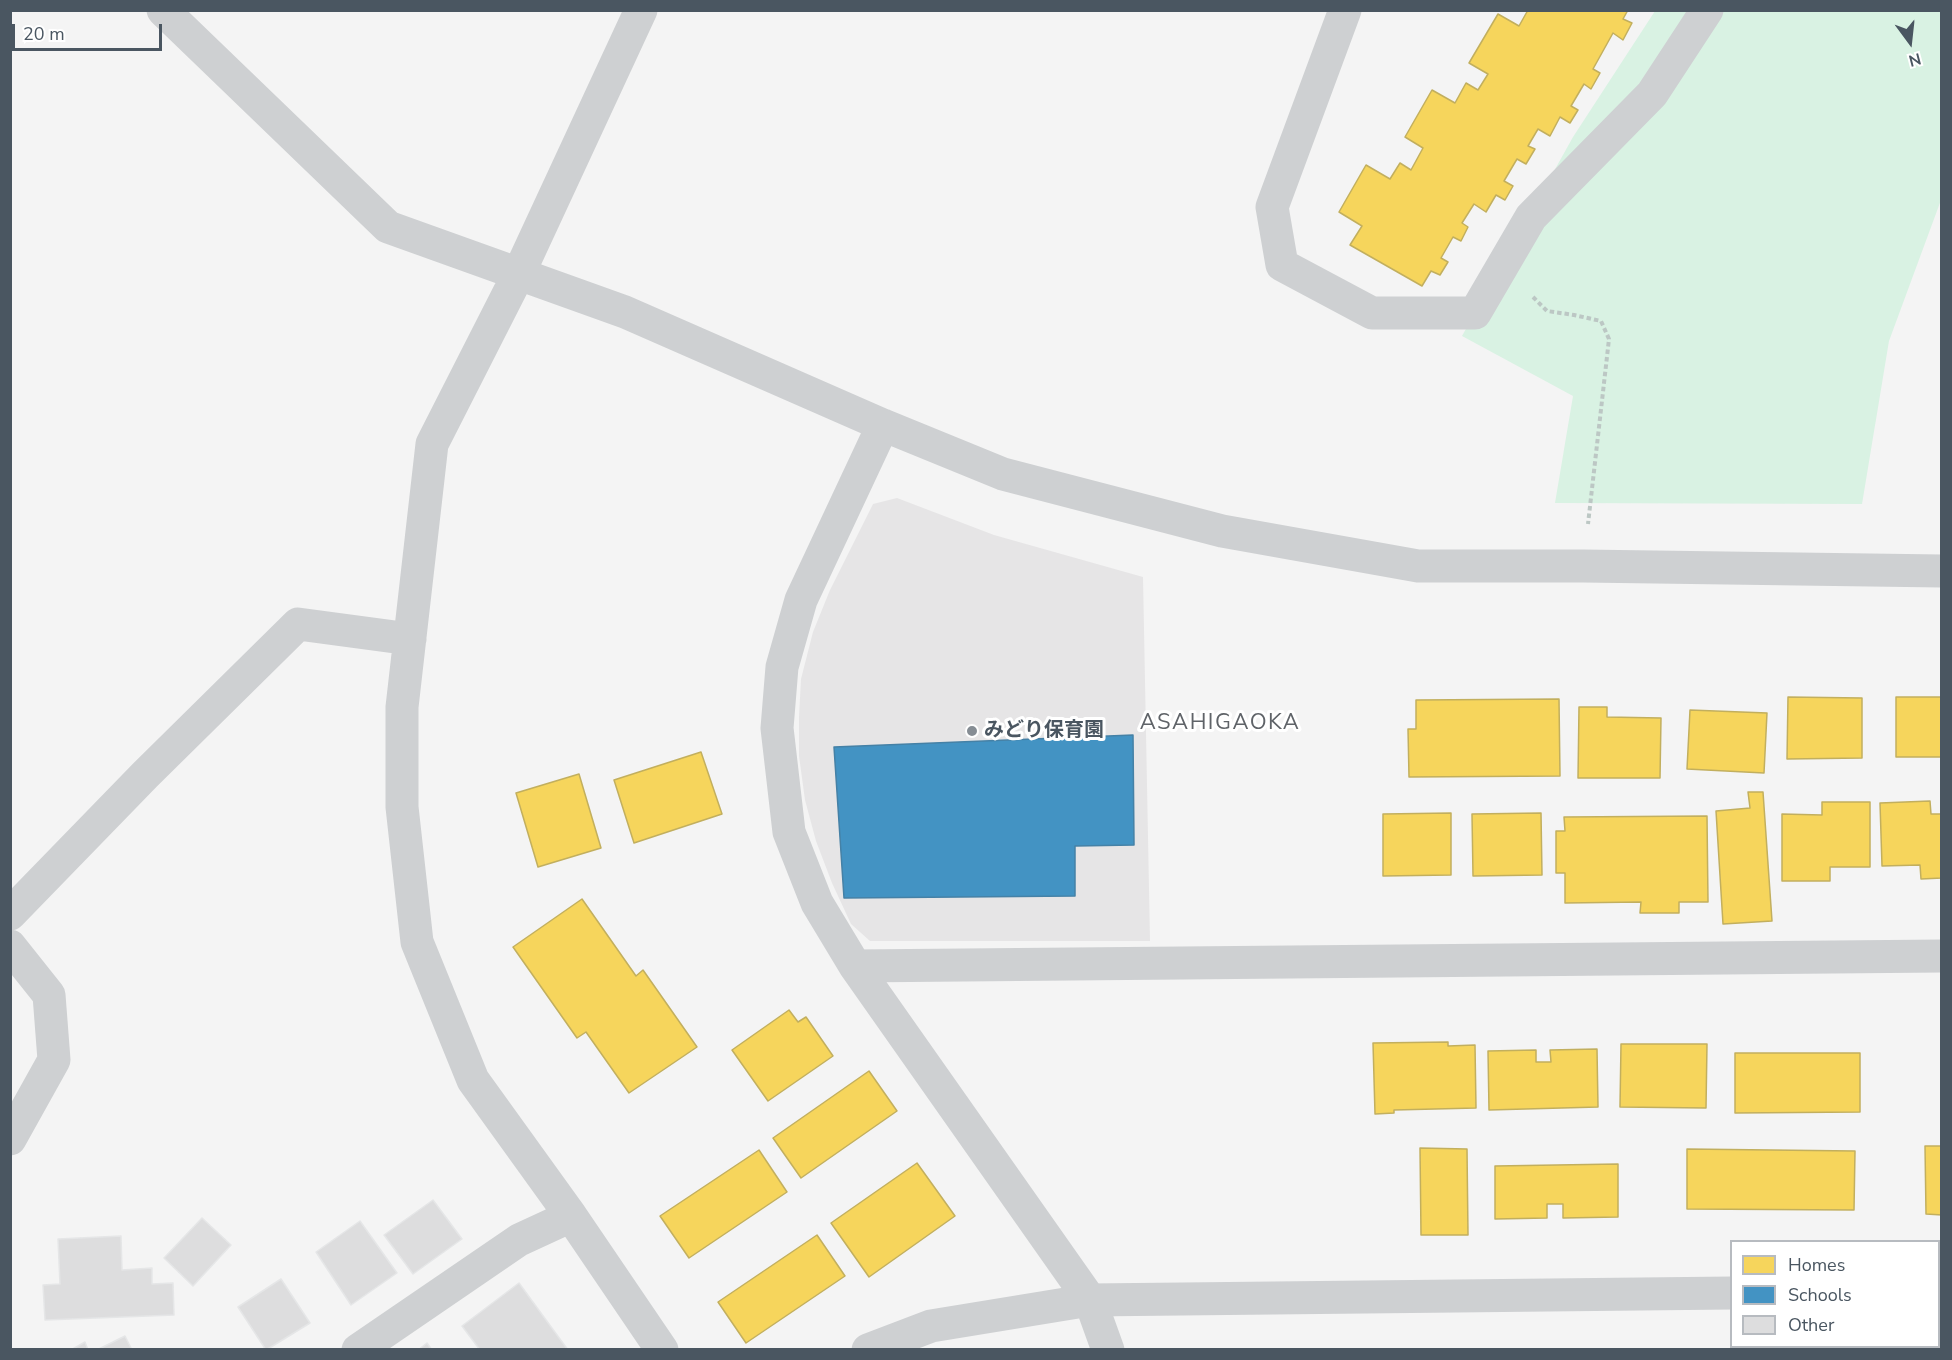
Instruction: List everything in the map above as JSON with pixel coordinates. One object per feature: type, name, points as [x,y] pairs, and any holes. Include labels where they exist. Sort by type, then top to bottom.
[{"type":"street","points":[[163,10],[388,227],[625,312],[884,425],[1003,474],[1222,531],[1418,567],[1583,566],[1941,571]]},
{"type":"street","points":[[641,10],[519,273],[432,444],[402,713],[402,807],[417,942],[473,1080],[571,1216],[662,1350]]},
{"type":"street","points":[[1345,10],[1272,207],[1281,265],[1372,313],[1475,313],[1531,217],[1652,94],[1707,10]]},
{"type":"street","points":[[884,425],[801,600],[782,667],[777,728],[789,832],[817,903],[855,966],[1090,1300],[1108,1350]]},
{"type":"street","points":[[10,914],[145,775],[298,624],[410,639]]},
{"type":"street","points":[[10,946],[49,994],[54,1060],[10,1139]]},
{"type":"street","points":[[855,966],[1941,956]]},
{"type":"street","points":[[358,1350],[519,1240],[571,1216]]},
{"type":"street","points":[[868,1350],[931,1326],[1090,1300],[1730,1293]]},
{"type":"path","points":[[1534,287],[1532,296],[1547,311],[1601,321],[1609,339],[1583,566]]},
{"type":"shaded area","name":"みどり保育園","points":[[897,498],[994,535],[1143,577],[1150,941],[870,941],[851,924],[816,841],[805,800],[799,756],[801,679],[813,632],[830,590],[873,504]]},
{"type":"green space","points":[[1655,11],[1941,11],[1941,200],[1889,341],[1862,504],[1555,503],[1573,396],[1462,336],[1573,137]]},
{"type":"building: Homes","points":[[1528,10],[1628,10],[1623,19],[1632,23],[1623,40],[1613,33],[1593,69],[1600,73],[1591,89],[1584,84],[1571,106],[1578,110],[1570,123],[1560,117],[1550,136],[1538,129],[1528,146],[1535,149],[1526,164],[1517,159],[1504,181],[1513,186],[1505,200],[1496,195],[1486,212],[1474,204],[1462,223],[1468,227],[1461,241],[1453,237],[1441,258],[1448,262],[1440,275],[1431,271],[1422,286],[1350,245],[1362,226],[1339,212],[1366,165],[1390,179],[1400,163],[1411,170],[1423,148],[1405,137],[1432,90],[1455,103],[1466,83],[1478,90],[1488,74],[1469,63],[1498,14],[1519,26]]},
{"type":"building: Homes","points":[[1788,697],[1862,698],[1862,758],[1787,759]]},
{"type":"building: Homes","points":[[1896,697],[1942,697],[1942,757],[1896,757]]},
{"type":"building: Homes","points":[[1559,699],[1560,776],[1409,777],[1408,729],[1416,729],[1416,700]]},
{"type":"building: Homes","points":[[1579,707],[1607,707],[1607,717],[1661,718],[1660,778],[1578,778]]},
{"type":"building: Homes","points":[[1690,710],[1767,713],[1764,773],[1687,769]]},
{"type":"building: Homes","points":[[701,752],[722,814],[634,843],[614,780]]},
{"type":"building: Homes","points":[[579,774],[601,848],[538,867],[516,793]]},
{"type":"building: Homes","points":[[1748,792],[1763,792],[1772,921],[1723,924],[1716,811],[1750,808]]},
{"type":"building: Homes","points":[[1930,801],[1931,814],[1942,814],[1942,878],[1921,879],[1920,865],[1882,866],[1880,803]]},
{"type":"building: Homes","points":[[1822,802],[1870,802],[1870,867],[1830,867],[1830,881],[1782,881],[1782,814],[1822,815]]},
{"type":"building: Homes","points":[[1451,813],[1451,875],[1383,876],[1383,814]]},
{"type":"building: Homes","points":[[1541,813],[1542,875],[1473,876],[1472,814]]},
{"type":"building: Homes","points":[[1707,816],[1708,902],[1679,902],[1679,913],[1640,913],[1641,902],[1565,903],[1565,873],[1556,873],[1556,831],[1565,831],[1564,817]]},
{"type":"building: Homes","points":[[582,899],[636,976],[643,970],[697,1047],[629,1093],[586,1032],[577,1038],[513,947]]},
{"type":"building: Homes","points":[[789,1010],[798,1022],[806,1017],[833,1056],[768,1101],[732,1050]]},
{"type":"building: Homes","points":[[1448,1042],[1448,1046],[1475,1045],[1476,1108],[1394,1110],[1394,1113],[1375,1114],[1373,1043]]},
{"type":"building: Homes","points":[[1621,1044],[1707,1044],[1706,1108],[1620,1107]]},
{"type":"building: Homes","points":[[1597,1049],[1598,1107],[1489,1110],[1488,1051],[1536,1050],[1536,1062],[1551,1062],[1550,1050]]},
{"type":"building: Homes","points":[[1735,1053],[1860,1053],[1860,1112],[1735,1113]]},
{"type":"building: Homes","points":[[869,1071],[897,1111],[801,1178],[773,1138]]},
{"type":"building: Homes","points":[[1925,1146],[1942,1146],[1942,1215],[1926,1214]]},
{"type":"building: Homes","points":[[1420,1148],[1467,1149],[1468,1235],[1421,1235]]},
{"type":"building: Homes","points":[[1687,1149],[1855,1151],[1854,1210],[1687,1209]]},
{"type":"building: Homes","points":[[759,1150],[787,1192],[689,1258],[660,1216]]},
{"type":"building: Homes","points":[[917,1163],[955,1216],[869,1277],[831,1223]]},
{"type":"building: Homes","points":[[1618,1164],[1618,1217],[1563,1218],[1563,1204],[1547,1204],[1547,1218],[1495,1219],[1495,1166]]},
{"type":"building: Homes","points":[[817,1235],[845,1276],[746,1343],[718,1302]]},
{"type":"building: Schools","points":[[1133,735],[1134,845],[1075,846],[1075,896],[844,898],[834,747]]},
{"type":"building: Other","points":[[433,1200],[462,1239],[413,1274],[384,1235]]},
{"type":"building: Other","points":[[202,1218],[231,1245],[193,1286],[164,1258]]},
{"type":"building: Other","points":[[360,1221],[397,1273],[351,1305],[316,1252]]},
{"type":"building: Other","points":[[121,1236],[122,1270],[152,1268],[152,1284],[173,1283],[174,1315],[45,1320],[43,1285],[60,1284],[58,1239]]},
{"type":"building: Other","points":[[281,1279],[310,1323],[266,1350],[238,1307]]},
{"type":"building: Other","points":[[519,1283],[568,1350],[480,1350],[462,1326]]},
{"type":"building: Other","points":[[125,1336],[132,1350],[97,1350]]},
{"type":"building: Other","points":[[85,1342],[88,1350],[71,1350]]},
{"type":"building: Other","points":[[427,1343],[432,1350],[418,1350]]},
{"type":"place","name":"みどり保育園","points":[[972,731]]},
{"type":"district","name":"ASAHIGAOKA","points":[[1220,724]]}]
